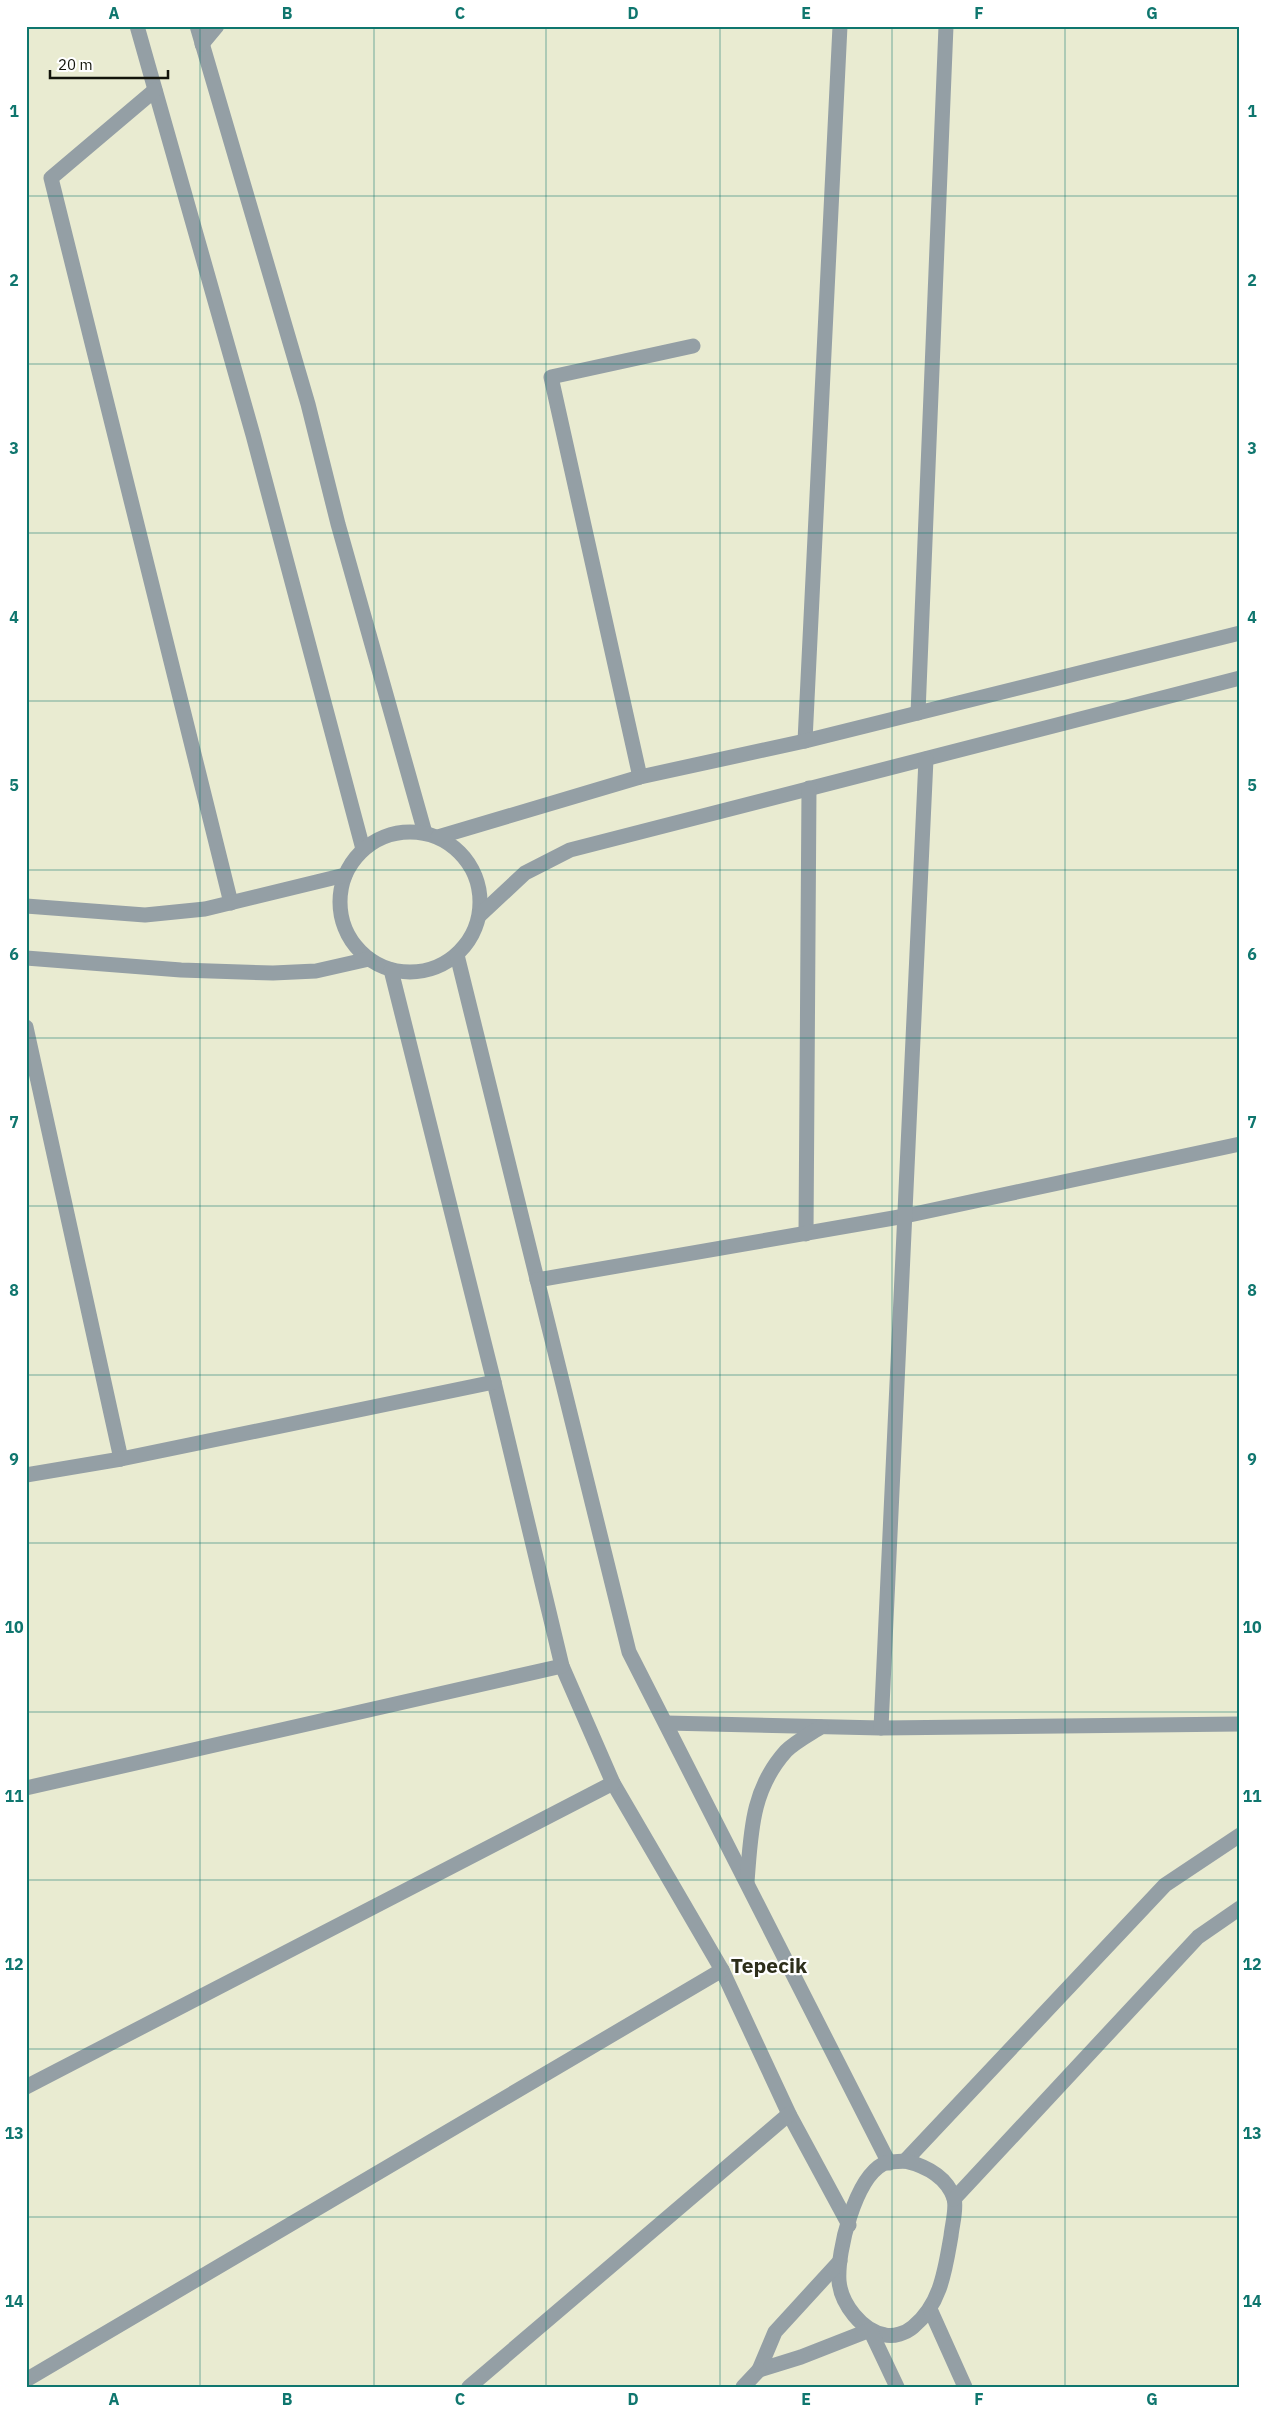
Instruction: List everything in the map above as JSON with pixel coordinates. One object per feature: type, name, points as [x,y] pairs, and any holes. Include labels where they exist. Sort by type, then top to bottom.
[{"type":"street","points":[[137,26],[250,425],[363,849]]},
{"type":"street","points":[[197,26],[308,404],[338,524],[432,835],[458,850],[473,868],[480,892],[480,915],[472,937],[456,955],[442,965],[426,971],[408,972],[390,970],[369,959],[356,946],[346,930],[340,912],[340,894],[352,861],[363,849],[376,840],[392,834],[408,832],[432,835],[640,777],[805,741],[1240,633]]},
{"type":"street","points":[[202,44],[217,26]]},
{"type":"street","points":[[805,741],[840,26]]},
{"type":"street","points":[[918,713],[946,26]]},
{"type":"street","points":[[155,90],[51,178],[230,903]]},
{"type":"street","points":[[640,777],[551,377],[694,346]]},
{"type":"street","points":[[480,915],[525,873],[570,850],[809,788],[1238,683]]},
{"type":"street","points":[[881,1728],[926,759]]},
{"type":"street","points":[[806,1234],[809,788]]},
{"type":"street","points":[[26,906],[145,915],[205,909],[345,876]]},
{"type":"street","points":[[456,955],[629,1652],[889,2163]]},
{"type":"street","points":[[26,958],[181,970],[273,973],[316,971],[369,959]]},
{"type":"street","points":[[390,970],[494,1382],[562,1666],[613,1783],[722,1970],[789,2114],[849,2225]]},
{"type":"street","points":[[26,1027],[121,1458]]},
{"type":"street","points":[[537,1280],[905,1216],[1240,1144]]},
{"type":"street","points":[[26,1475],[121,1458],[494,1382]]},
{"type":"street","points":[[26,1788],[562,1666]]},
{"type":"street","points":[[666,1723],[881,1728],[1240,1724]]},
{"type":"street","points":[[747,1882],[752,1817],[764,1783],[787,1750],[821,1727]]},
{"type":"street","points":[[26,2087],[613,1783]]},
{"type":"street","points":[[905,2161],[1165,1885],[1240,1835]]},
{"type":"street","points":[[954,2199],[1198,1937],[1240,1908]]},
{"type":"street","points":[[26,2380],[722,1970]]},
{"type":"street","points":[[469,2387],[789,2114]]},
{"type":"street","points":[[905,2161],[926,2166],[943,2179],[954,2199],[946,2266],[938,2296],[926,2317],[907,2333],[886,2336],[870,2330],[856,2318],[846,2303],[839,2283],[840,2261],[854,2206],[868,2177],[884,2163],[905,2161]]},
{"type":"street","points":[[743,2387],[759,2370],[775,2332],[840,2261]]},
{"type":"street","points":[[930,2309],[965,2387]]},
{"type":"street","points":[[759,2370],[801,2357],[870,2330]]},
{"type":"street","points":[[870,2330],[896,2387]]},
{"type":"district","name":"Tepecik","points":[[769,1966]]}]
